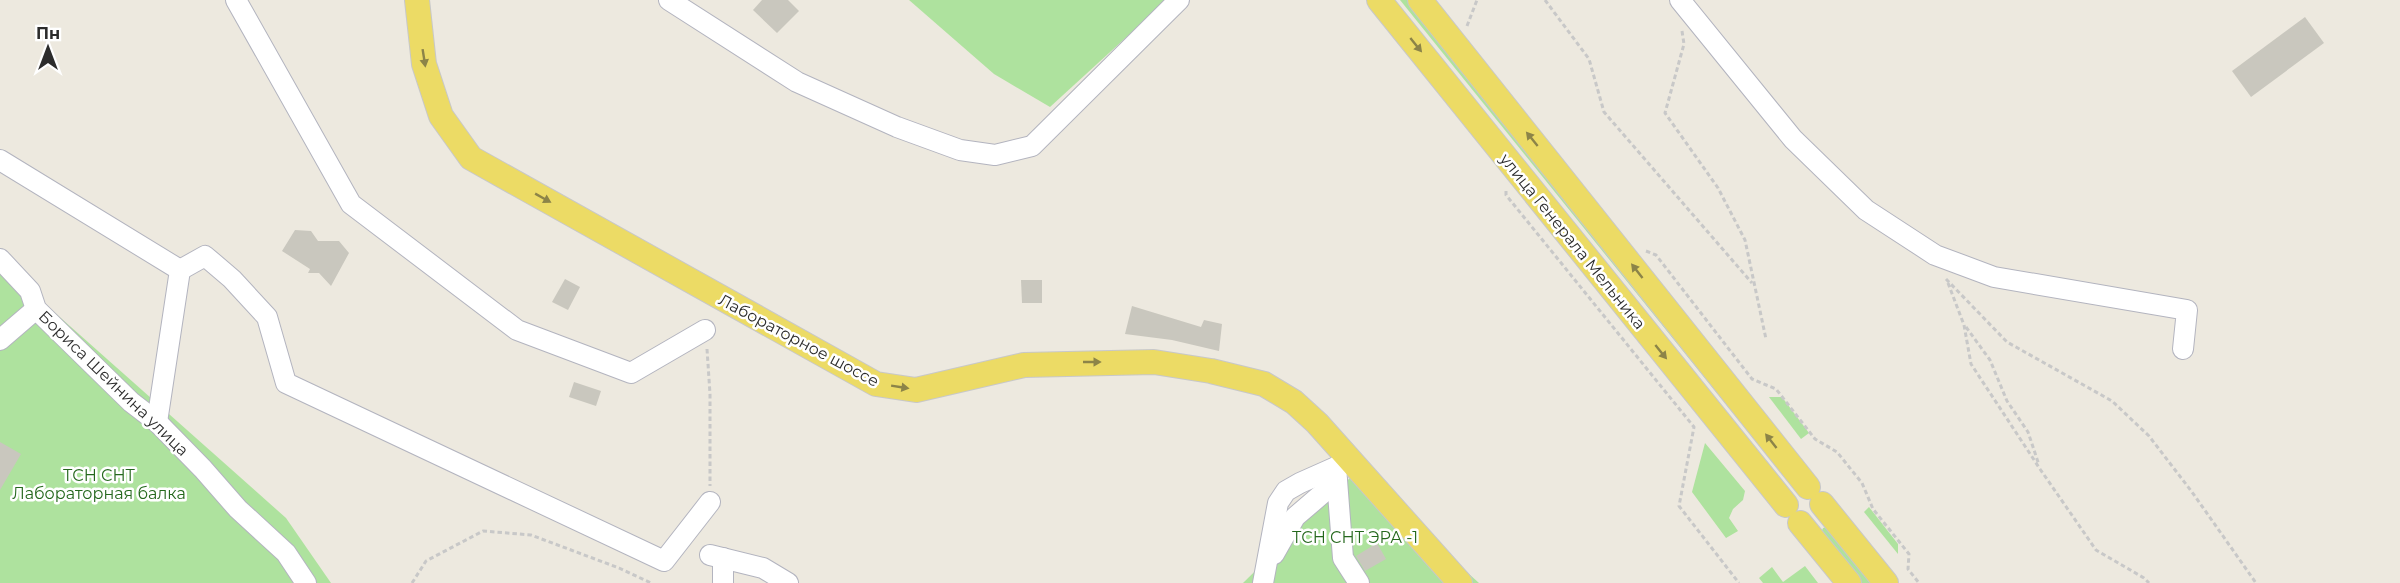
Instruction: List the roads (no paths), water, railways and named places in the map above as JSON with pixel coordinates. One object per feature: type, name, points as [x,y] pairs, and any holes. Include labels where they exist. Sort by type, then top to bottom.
[{"type":"main road","name":"Лабораторное шоссе","points":[[417,0],[424,64],[441,116],[471,158],[876,384],[916,390],[1024,365],[1083,362],[1154,362],[1200,369],[1264,384],[1294,402],[1317,423],[1340,469],[1460,583]]},
{"type":"main road","name":"улица Генерала Мельника","points":[[1379,0],[1849,583]]},
{"type":"main road","name":"улица Генерала Мельника","points":[[1420,0],[1886,583]]},
{"type":"main road","points":[[1767,482],[1777,485],[1786,484],[1791,476],[1790,465]]},
{"type":"main road","points":[[1816,543],[1821,527],[1828,523],[1838,524]]},
{"type":"street","points":[[236,0],[351,204],[517,330],[631,373],[705,330]]},
{"type":"street","points":[[669,0],[797,82],[897,127],[960,150],[995,155],[1032,146],[1179,0]]},
{"type":"street","points":[[1680,0],[1793,139],[1866,210],[1935,255],[1994,277],[2187,310],[2183,350]]},
{"type":"street","points":[[0,160],[180,270]]},
{"type":"street","points":[[180,270],[205,256],[232,279],[267,317],[286,383],[664,561],[710,502]]},
{"type":"street","name":"Бориса Шейнина улица","points":[[0,259],[30,291],[36,309],[131,402],[157,422],[203,468],[238,509],[286,553],[306,583]]},
{"type":"street","points":[[157,422],[180,270]]},
{"type":"street","points":[[0,340],[36,309]]},
{"type":"street","points":[[1264,576],[1278,503],[1286,491],[1300,483],[1340,469],[1343,558],[1359,583]]},
{"type":"street","points":[[723,583],[717,556],[763,568],[788,583]]},
{"type":"park label","name":"ТСН СНТ Лабораторная балка","points":[[99,484]]},
{"type":"park label","name":"ТСН СНТ ЭРА -1","points":[[1355,537]]}]
